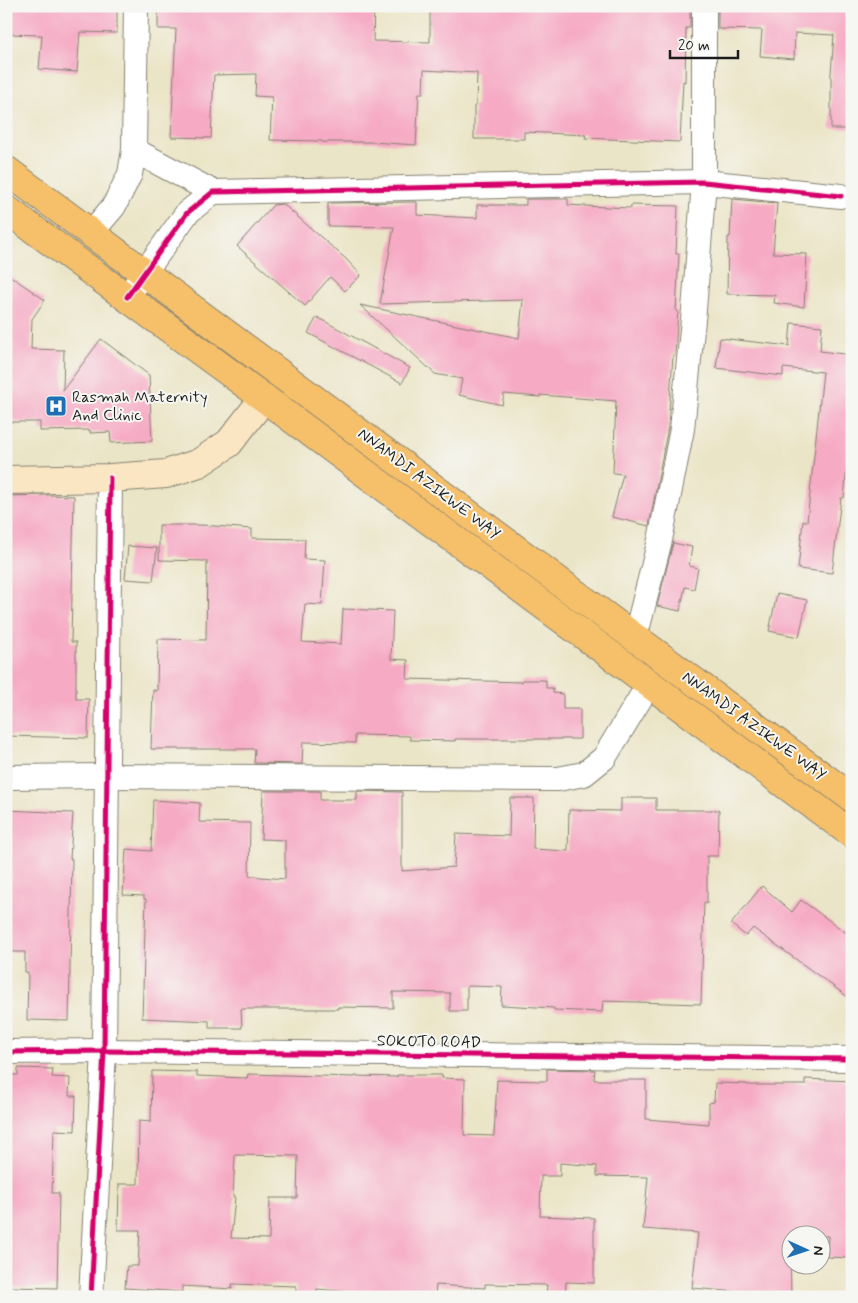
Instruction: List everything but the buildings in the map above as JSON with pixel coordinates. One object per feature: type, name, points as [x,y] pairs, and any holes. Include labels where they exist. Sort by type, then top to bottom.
[{"type":"highway","name":"NNAMDI AZIKWE WAY","points":[[6,170],[852,798]]},
{"type":"highway","name":"NNAMDI AZIKWE WAY","points":[[6,209],[852,834]]},
{"type":"street","points":[[91,233],[114,206],[130,174],[134,150],[136,6]]},
{"type":"street","points":[[635,638],[660,540],[682,429],[704,182],[704,6]]},
{"type":"street","points":[[134,150],[213,192],[704,182],[841,196]]},
{"type":"street","points":[[127,297],[187,213],[213,192]]},
{"type":"street","points":[[6,480],[110,478],[166,474],[199,463],[229,443],[264,398]]},
{"type":"street","points":[[91,1297],[104,1051],[110,478]]},
{"type":"street","points":[[6,777],[558,779],[584,774],[604,758],[649,684]]},
{"type":"street","name":"SOKOTO ROAD","points":[[6,1052],[104,1051],[852,1059]]},
{"type":"cycle path","points":[[127,297],[187,213],[213,192],[704,182],[841,196]]},
{"type":"cycle path","points":[[91,1297],[104,1051],[110,478]]},
{"type":"cycle path","points":[[6,1052],[104,1051],[852,1059]]},
{"type":"place","name":"Rasmah Maternity And Clinic","points":[[56,406]]}]
